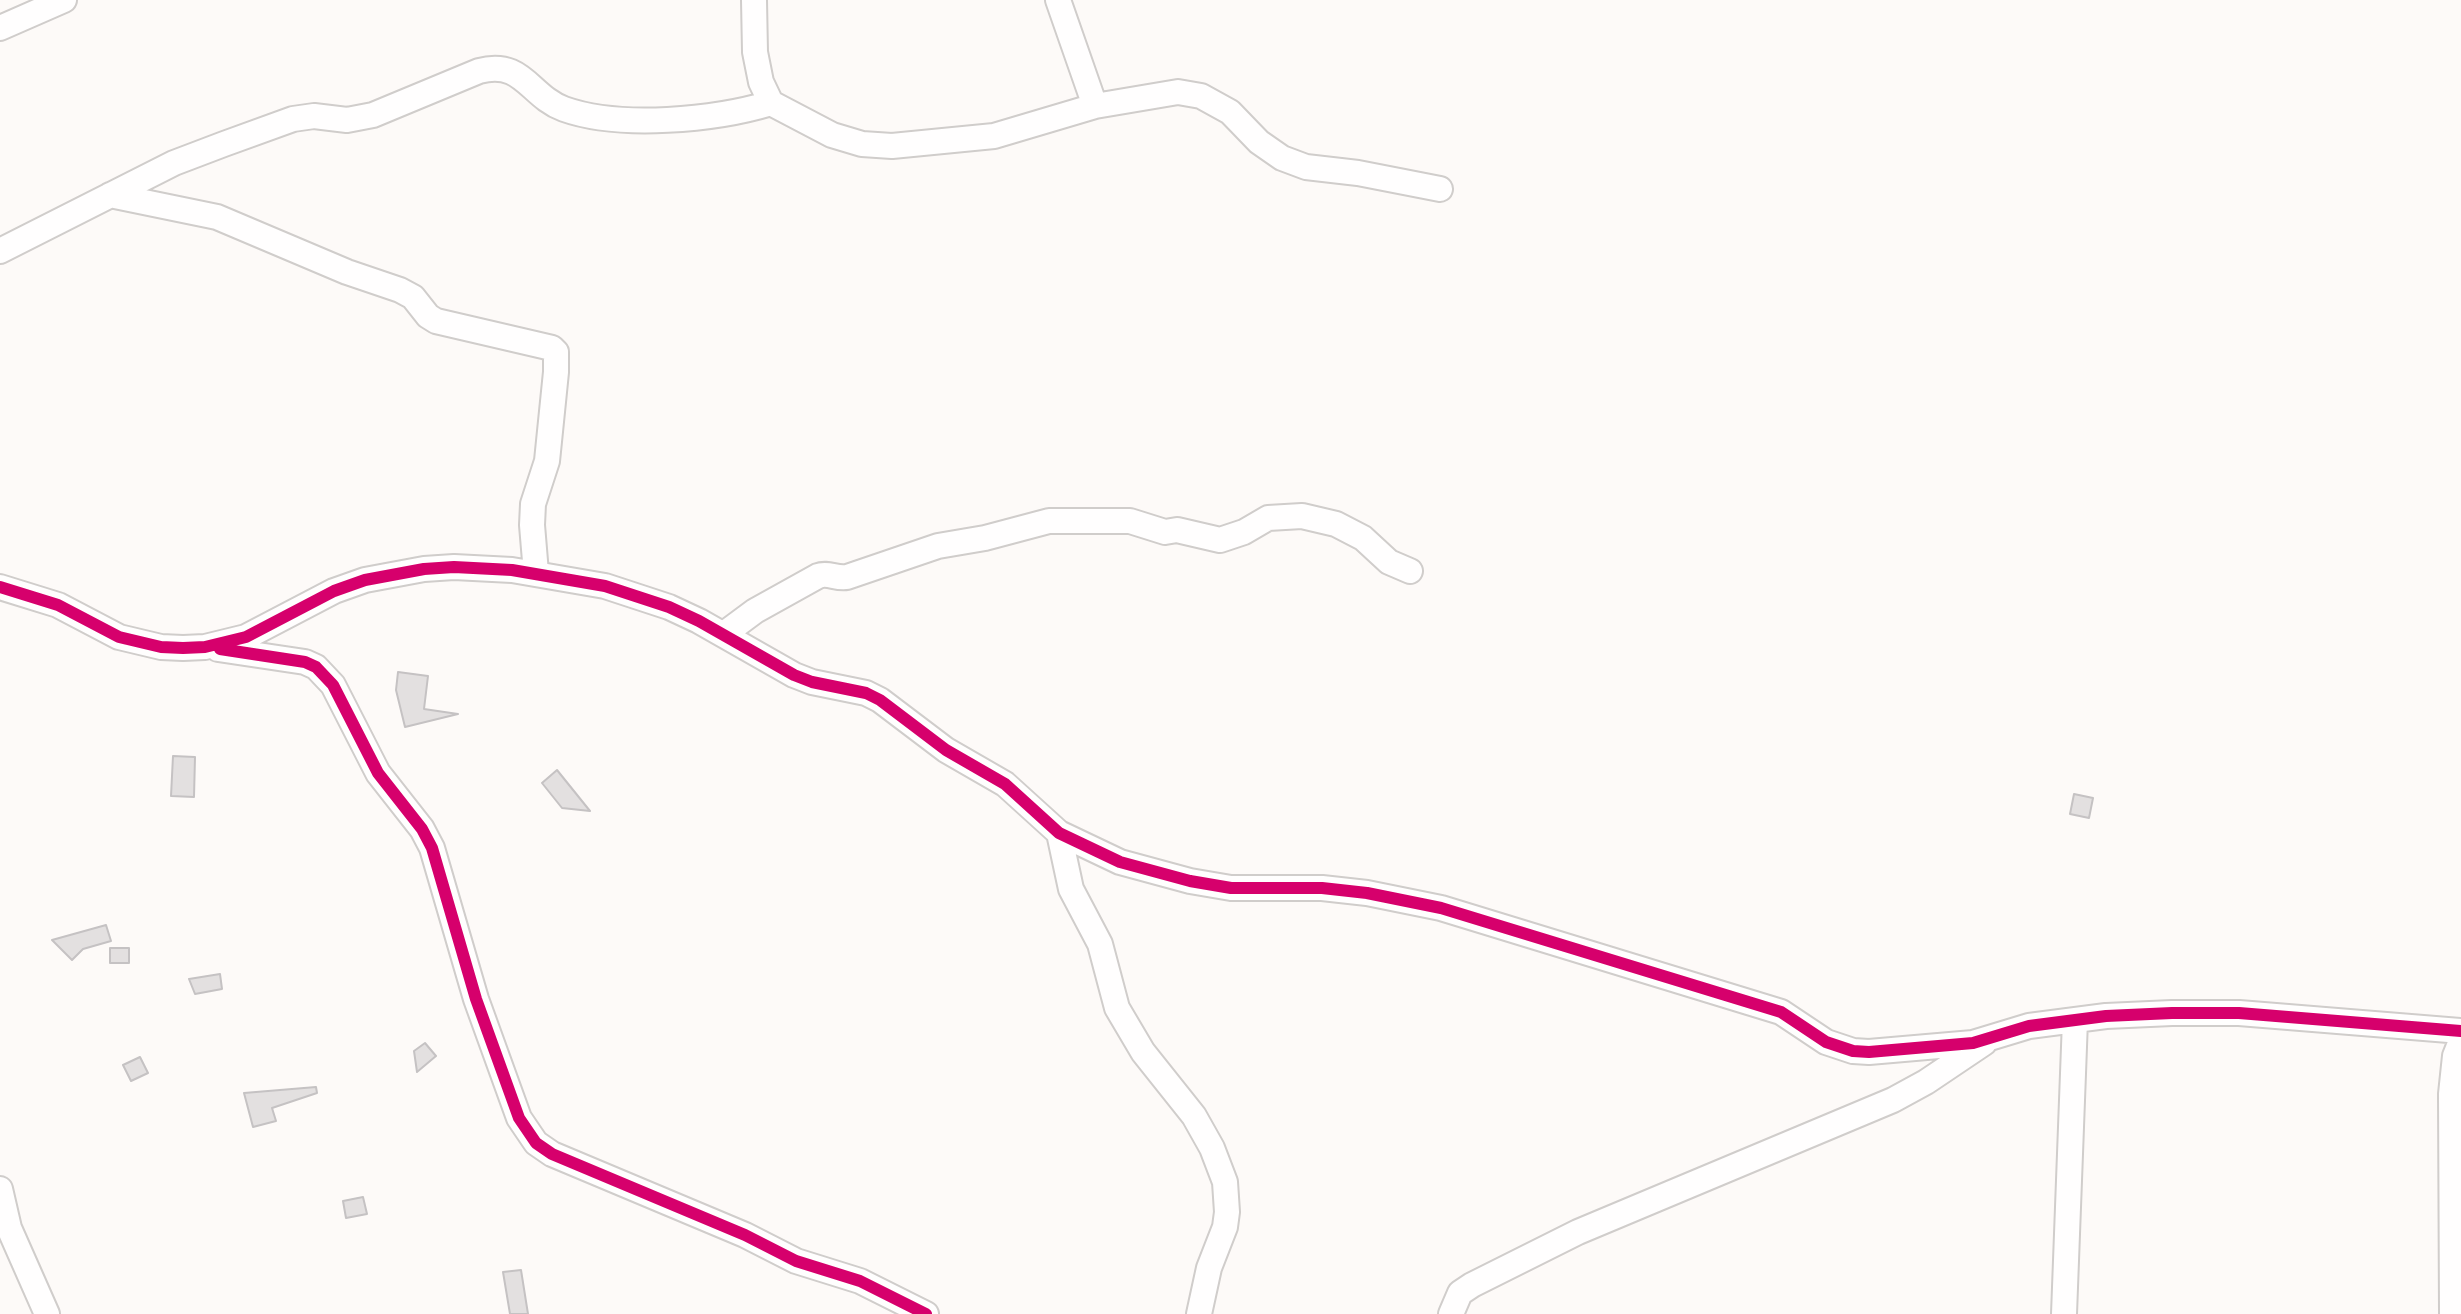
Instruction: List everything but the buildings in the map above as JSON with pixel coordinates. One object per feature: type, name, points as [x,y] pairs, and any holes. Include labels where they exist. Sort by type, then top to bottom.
[{"type":"street","points":[[0,28],[64,0]]},
{"type":"street","points":[[754,0],[755,52],[761,82],[771,103],[832,135],[862,144],[892,146],[994,136],[1095,106],[1178,92],[1201,96],[1230,112],[1259,142],[1282,158],[1306,167],[1358,173],[1440,189]]},
{"type":"street","points":[[1058,0],[1095,106]]},
{"type":"street","points":[[0,251],[174,163],[293,119],[314,116],[347,120],[373,115],[479,71],[496,67],[520,77],[562,109],[592,115],[676,120],[771,103]]},
{"type":"street","points":[[110,195],[217,217],[334,267],[400,290],[413,297],[436,321],[552,348],[556,352],[556,372],[547,461],[533,504],[536,573]]},
{"type":"street","points":[[724,634],[755,611],[823,574],[840,579],[938,546],[985,538],[1049,521],[1130,521],[1165,532],[1177,530],[1220,540],[1244,532],[1268,518],[1302,516],[1336,524],[1363,538],[1389,562],[1410,571]]},
{"type":"street","points":[[0,587],[58,605],[99,628],[140,643],[183,648],[236,640],[264,630],[334,591],[395,574],[454,567],[536,573],[605,586],[679,611],[794,675],[812,682],[866,693],[880,700],[946,750],[1005,784],[1059,833],[1120,862],[1190,881],[1231,888],[1322,888],[1367,893],[1441,908],[1781,1012],[1826,1042],[1853,1051],[1989,1040],[2029,1026],[2106,1016],[2239,1013],[2461,1031]]},
{"type":"street","points":[[205,647],[305,662],[316,667],[333,685],[378,773],[415,820],[432,848],[476,999],[519,1118],[536,1143],[552,1154],[745,1235],[796,1261],[860,1281],[926,1314]]},
{"type":"street","points":[[1059,833],[1071,889],[1100,944],[1117,1008],[1143,1052],[1194,1116],[1212,1148],[1225,1182],[1225,1227],[1209,1268],[1199,1314]]},
{"type":"street","points":[[2064,1314],[2075,1020]]},
{"type":"street","points":[[1451,1314],[1460,1293],[1472,1285],[1578,1232],[1893,1100],[1989,1040]]},
{"type":"street","points":[[2452,1314],[2451,1094],[2455,1056],[2461,1041]]},
{"type":"street","points":[[0,1189],[9,1228],[47,1314]]},
{"type":"cycle path","points":[[0,587],[58,605],[119,637],[161,647],[183,648],[205,647],[246,637],[334,591],[365,580],[424,569],[512,570],[605,586],[669,607],[699,621],[794,675],[812,682],[866,693],[880,700],[946,750],[1005,784],[1059,833],[1120,862],[1190,881],[1231,888],[1322,888],[1367,893],[1441,908],[1781,1012],[1826,1042],[1853,1051],[1973,1043],[2029,1026],[2106,1016],[2172,1013],[2239,1013],[2461,1031]]},
{"type":"cycle path","points":[[220,649],[305,662],[316,667],[333,685],[378,773],[422,829],[432,848],[476,999],[519,1118],[536,1143],[552,1154],[745,1235],[796,1261],[860,1281],[926,1314]]}]
